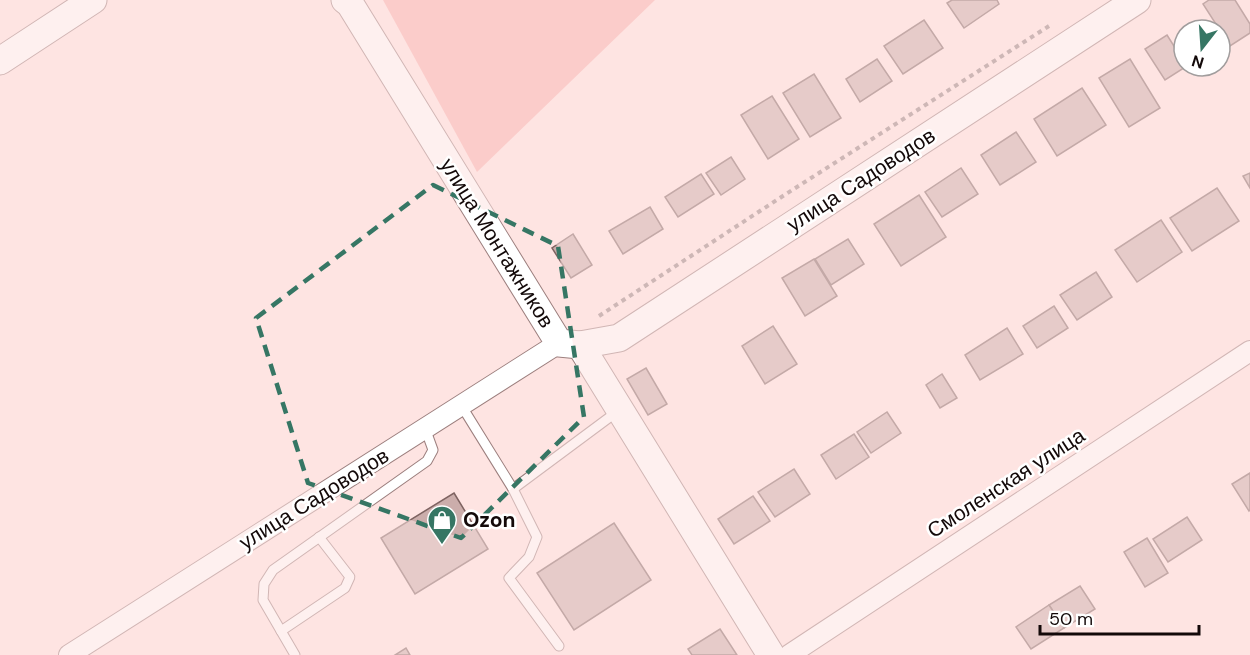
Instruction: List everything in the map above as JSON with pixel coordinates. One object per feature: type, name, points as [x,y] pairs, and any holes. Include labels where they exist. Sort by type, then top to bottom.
[{"type":"main road","points":[[0,61],[93,0]]},
{"type":"main road","name":"улица Монтажников","points":[[345,0],[350,4],[569,344],[620,410],[771,655]]},
{"type":"main road","name":"улица Садоводов","points":[[569,344],[619,338],[1137,0]]},
{"type":"street","name":"улица Садоводов","points":[[69,655],[461,405],[569,344]]},
{"type":"street","name":"Смоленская улица","points":[[789,655],[1250,351]]},
{"type":"lane","points":[[461,405],[513,489],[537,537],[529,557],[509,578],[559,646]]},
{"type":"lane","points":[[513,489],[620,410]]},
{"type":"lane","points":[[296,655],[263,600],[264,584],[273,570],[427,461],[433,450],[425,428]]},
{"type":"lane","points":[[281,631],[345,588],[350,577],[319,537]]},
{"type":"path","points":[[598,317],[1051,25]]},
{"type":"highlighted area","points":[[433,185],[558,246],[584,417],[461,538],[308,483],[256,318]]},
{"type":"shaded area","points":[[383,0],[655,0],[477,172]]},
{"type":"building","points":[[952,0],[997,0],[999,4],[964,28],[947,3]]},
{"type":"building","points":[[1209,0],[1235,0],[1250,24],[1250,33],[1232,45],[1232,18],[1212,18],[1203,4]]},
{"type":"building","points":[[924,20],[943,48],[903,74],[884,46]]},
{"type":"building","points":[[1167,35],[1172,43],[1172,76],[1165,80],[1145,49]]},
{"type":"building","points":[[877,59],[892,81],[860,102],[846,79]]},
{"type":"building","points":[[1130,59],[1160,108],[1129,127],[1099,78]]},
{"type":"building","points":[[814,74],[841,118],[810,137],[783,93]]},
{"type":"building","points":[[1082,88],[1106,125],[1057,156],[1034,119]]},
{"type":"building","points":[[772,96],[799,139],[768,159],[741,115]]},
{"type":"building","points":[[1016,132],[1036,162],[1000,185],[981,155]]},
{"type":"building","points":[[731,157],[745,179],[721,195],[706,173]]},
{"type":"building","points":[[961,168],[978,194],[942,217],[925,192]]},
{"type":"building","points":[[1250,173],[1250,188],[1243,176]]},
{"type":"building","points":[[701,174],[714,194],[678,217],[665,197]]},
{"type":"building","points":[[1217,188],[1239,221],[1192,251],[1170,218]]},
{"type":"building","points":[[919,195],[946,237],[901,266],[874,224]]},
{"type":"building","points":[[650,207],[663,229],[623,254],[609,231]]},
{"type":"building","points":[[1161,220],[1182,252],[1137,282],[1115,250]]},
{"type":"building","points":[[573,234],[592,265],[571,278],[552,248]]},
{"type":"building","points":[[848,239],[864,264],[831,285],[815,259]]},
{"type":"building","points":[[814,259],[837,296],[805,316],[782,278]]},
{"type":"building","points":[[1096,272],[1112,297],[1077,320],[1060,295]]},
{"type":"building","points":[[1054,306],[1068,328],[1037,348],[1023,326]]},
{"type":"building","points":[[773,326],[797,364],[765,384],[742,346]]},
{"type":"building","points":[[1007,328],[1023,354],[980,380],[965,355]]},
{"type":"building","points":[[646,368],[667,404],[648,415],[627,379]]},
{"type":"building","points":[[942,374],[957,398],[940,408],[926,385]]},
{"type":"building","points":[[887,412],[901,433],[871,453],[857,432]]},
{"type":"building","points":[[854,434],[869,457],[836,479],[821,455]]},
{"type":"building","points":[[794,469],[810,494],[775,517],[758,492]]},
{"type":"building","points":[[1250,473],[1250,510],[1249,511],[1232,484]]},
{"type":"building","points":[[454,493],[488,549],[415,594],[381,538]]},
{"type":"building","points":[[753,496],[770,521],[734,544],[718,519]]},
{"type":"building","points":[[1187,517],[1202,540],[1168,562],[1153,539]]},
{"type":"building","points":[[614,523],[651,580],[574,630],[537,573]]},
{"type":"building","points":[[1147,538],[1168,573],[1145,587],[1124,552]]},
{"type":"building","points":[[1080,586],[1095,609],[1064,628],[1049,605]]},
{"type":"building","points":[[1049,605],[1064,628],[1031,649],[1016,627]]},
{"type":"building","points":[[720,629],[737,655],[692,655],[688,649]]},
{"type":"building","points":[[406,648],[410,655],[395,655]]},
{"type":"place","name":"Ozon","points":[[442,546]]}]
